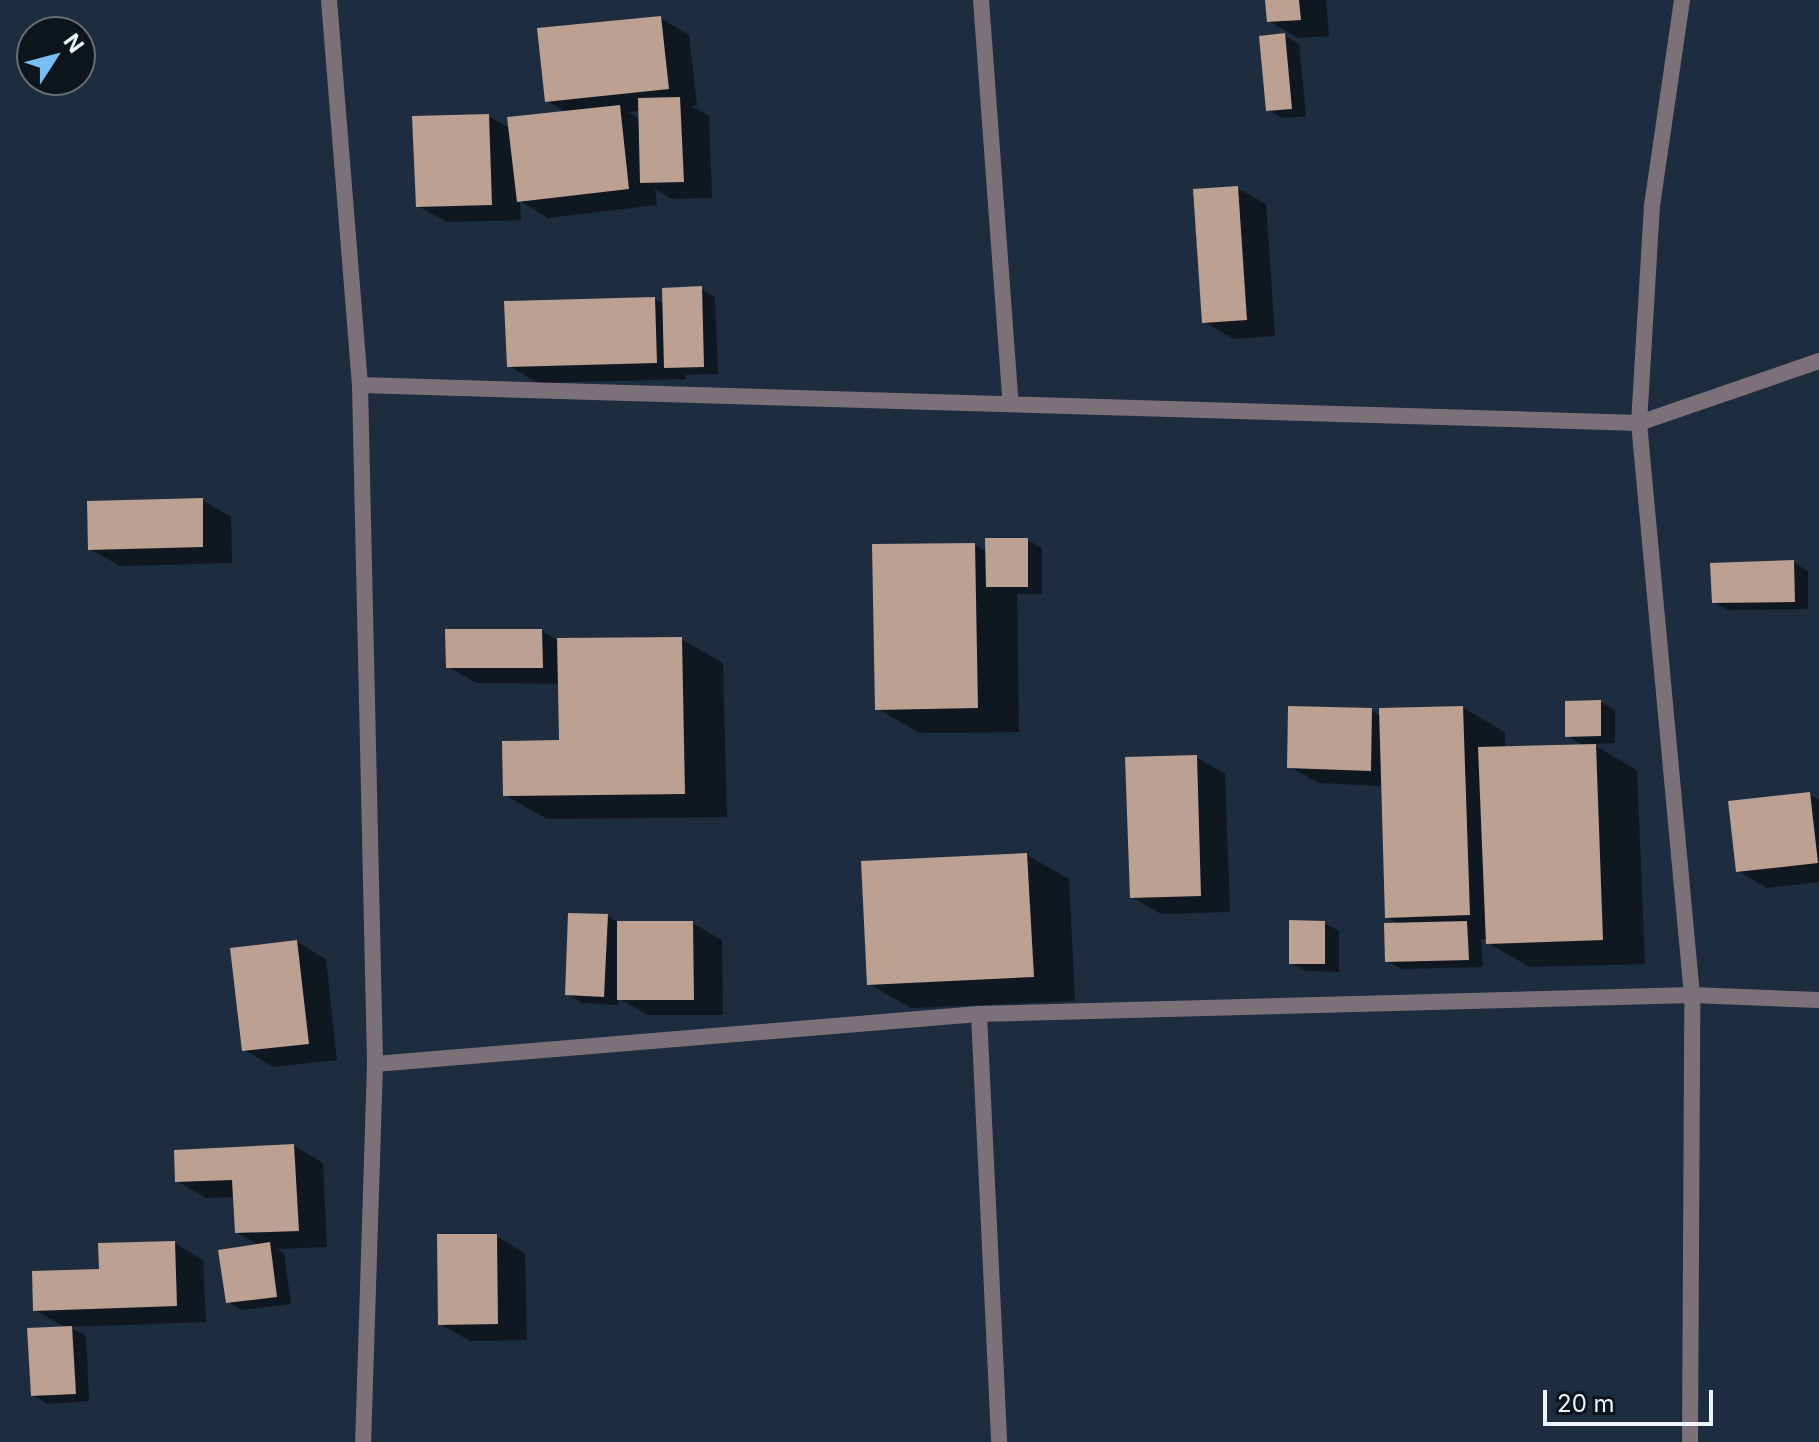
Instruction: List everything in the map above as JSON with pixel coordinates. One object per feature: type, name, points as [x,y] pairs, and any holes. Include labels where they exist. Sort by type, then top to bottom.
[{"type":"street","points":[[329,0],[360,385],[375,1064],[363,1442]]},
{"type":"street","points":[[981,0],[1011,404]]},
{"type":"street","points":[[1682,0],[1652,205],[1639,423],[1692,995],[1690,1442]]},
{"type":"street","points":[[360,385],[1639,423],[1819,361]]},
{"type":"street","points":[[375,1064],[979,1014],[1692,995],[1819,1000]]},
{"type":"street","points":[[979,1014],[999,1442]]},
{"type":"building","points":[[1265,0],[1299,0],[1301,20],[1267,22]]},
{"type":"building","points":[[661,16],[669,89],[545,102],[537,28]]},
{"type":"building","points":[[1285,33],[1292,109],[1266,111],[1259,36]]},
{"type":"building","points":[[680,97],[684,182],[640,183],[638,98]]},
{"type":"building","points":[[620,105],[629,189],[517,202],[507,117]]},
{"type":"building","points":[[489,114],[492,205],[416,207],[412,116]]},
{"type":"building","points":[[1238,186],[1247,320],[1202,323],[1193,189]]},
{"type":"building","points":[[702,286],[704,367],[664,368],[662,288]]},
{"type":"building","points":[[655,297],[657,363],[507,367],[504,301]]},
{"type":"building","points":[[203,498],[203,547],[88,550],[87,501]]},
{"type":"building","points":[[985,538],[1028,538],[1028,587],[986,587]]},
{"type":"building","points":[[975,543],[978,708],[875,710],[872,544]]},
{"type":"building","points":[[1794,560],[1795,602],[1712,603],[1710,563]]},
{"type":"building","points":[[445,629],[542,629],[543,668],[446,668]]},
{"type":"building","points":[[682,637],[685,794],[503,796],[502,741],[559,740],[557,638]]},
{"type":"building","points":[[1601,700],[1601,736],[1565,737],[1565,701]]},
{"type":"building","points":[[1288,706],[1372,708],[1371,771],[1287,768]]},
{"type":"building","points":[[1463,706],[1470,915],[1385,918],[1379,708]]},
{"type":"building","points":[[1596,744],[1603,940],[1486,944],[1478,747]]},
{"type":"building","points":[[1197,755],[1201,896],[1130,898],[1125,757]]},
{"type":"building","points":[[1810,792],[1818,863],[1736,872],[1728,801]]},
{"type":"building","points":[[1027,853],[1034,977],[867,985],[861,861]]},
{"type":"building","points":[[568,913],[608,914],[604,997],[565,995]]},
{"type":"building","points":[[1289,920],[1325,921],[1325,964],[1289,964]]},
{"type":"building","points":[[617,921],[693,921],[694,1000],[617,1000]]},
{"type":"building","points":[[1467,921],[1469,960],[1385,962],[1384,923]]},
{"type":"building","points":[[297,940],[309,1044],[242,1051],[230,948]]},
{"type":"building","points":[[294,1144],[299,1231],[235,1233],[232,1180],[175,1182],[174,1150]]},
{"type":"building","points":[[437,1234],[497,1234],[498,1324],[438,1325]]},
{"type":"building","points":[[175,1241],[177,1306],[33,1311],[32,1271],[99,1269],[98,1243]]},
{"type":"building","points":[[270,1242],[277,1297],[226,1303],[218,1250]]},
{"type":"building","points":[[72,1326],[76,1394],[31,1396],[27,1328]]}]
